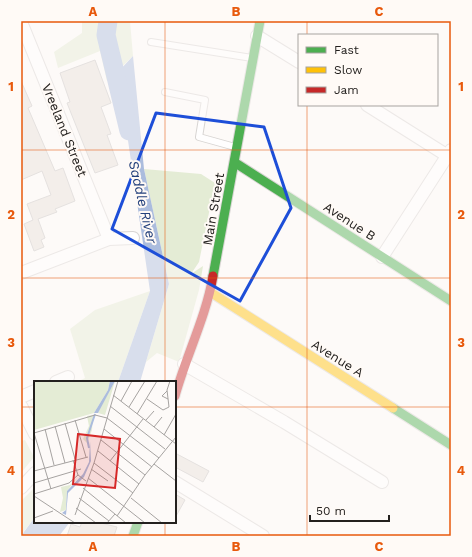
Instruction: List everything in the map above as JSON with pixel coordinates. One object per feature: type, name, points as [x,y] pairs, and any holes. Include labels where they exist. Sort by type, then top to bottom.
[{"type":"street","name":"Main Street","points":[[176,392],[184,364],[210,292],[260,21]]},
{"type":"street","name":"Vreeland Street","points":[[21,22],[109,239]]},
{"type":"street","points":[[257,36],[298,61]]},
{"type":"street","points":[[369,106],[450,155],[382,257]]},
{"type":"street","name":"Avenue B","points":[[234,162],[451,301]]},
{"type":"street","points":[[21,273],[109,239],[133,238]]},
{"type":"street","name":"Avenue A","points":[[210,292],[451,445]]},
{"type":"street","points":[[184,364],[284,422],[382,482]]},
{"type":"street","points":[[58,381],[68,377]]},
{"type":"street","points":[[21,397],[34,391]]},
{"type":"street","points":[[21,406],[34,432]]},
{"type":"street","points":[[21,488],[34,474]]},
{"type":"street","points":[[176,483],[262,536]]},
{"type":"street","points":[[133,536],[138,523]]},
{"type":"lane","points":[[151,42],[253,58]]},
{"type":"lane","points":[[165,92],[205,100],[199,137],[237,147]]},
{"type":"highlighted area","points":[[156,113],[264,127],[291,208],[240,301],[112,229]]},
{"type":"green space","points":[[82,21],[130,21],[133,56],[107,81],[100,51],[58,68],[54,52],[82,33]]},
{"type":"green space","points":[[144,169],[201,174],[215,183],[199,262],[191,274],[203,266],[199,290],[179,362],[157,353],[146,362],[169,284]]},
{"type":"green space","points":[[150,291],[118,381],[79,381],[85,378],[70,329],[95,310]]},
{"type":"green space","points":[[25,440],[34,457],[21,473],[21,441]]},
{"type":"green space","points":[[34,488],[34,518],[21,535],[21,501]]},
{"type":"water","name":"Saddle River","points":[[133,56],[144,169],[169,284],[140,381],[118,381],[150,291],[118,72]]},
{"type":"water","points":[[34,518],[34,523],[69,523],[59,536],[21,536]]},
{"type":"building","points":[[95,60],[111,103],[101,107],[111,134],[107,135],[118,165],[95,173],[67,103],[70,102],[60,73]]},
{"type":"building","points":[[21,81],[32,106],[28,108],[55,171],[63,168],[75,201],[55,209],[57,212],[38,219],[45,238],[41,240],[44,247],[34,251],[24,224],[33,220],[27,204],[51,195],[42,171],[21,180]]},
{"type":"building","points":[[176,454],[209,471],[203,482],[176,468]]},
{"type":"building","points":[[176,495],[185,500],[176,516]]},
{"type":"building","points":[[82,523],[101,523],[117,527],[114,536],[67,536],[71,524],[80,527]]},
{"type":"waterway","name":"Saddle River","points":[[108,21],[106,35],[129,131]]},
{"type":"traffic: fast","points":[[213,276],[260,21]]},
{"type":"traffic: fast","points":[[234,162],[451,301]]},
{"type":"traffic: fast","points":[[393,408],[451,445]]},
{"type":"traffic: fast","points":[[133,536],[138,523]]},
{"type":"traffic: slow","points":[[210,292],[393,408]]},
{"type":"traffic: jam","points":[[176,393],[206,306],[213,276]]}]
